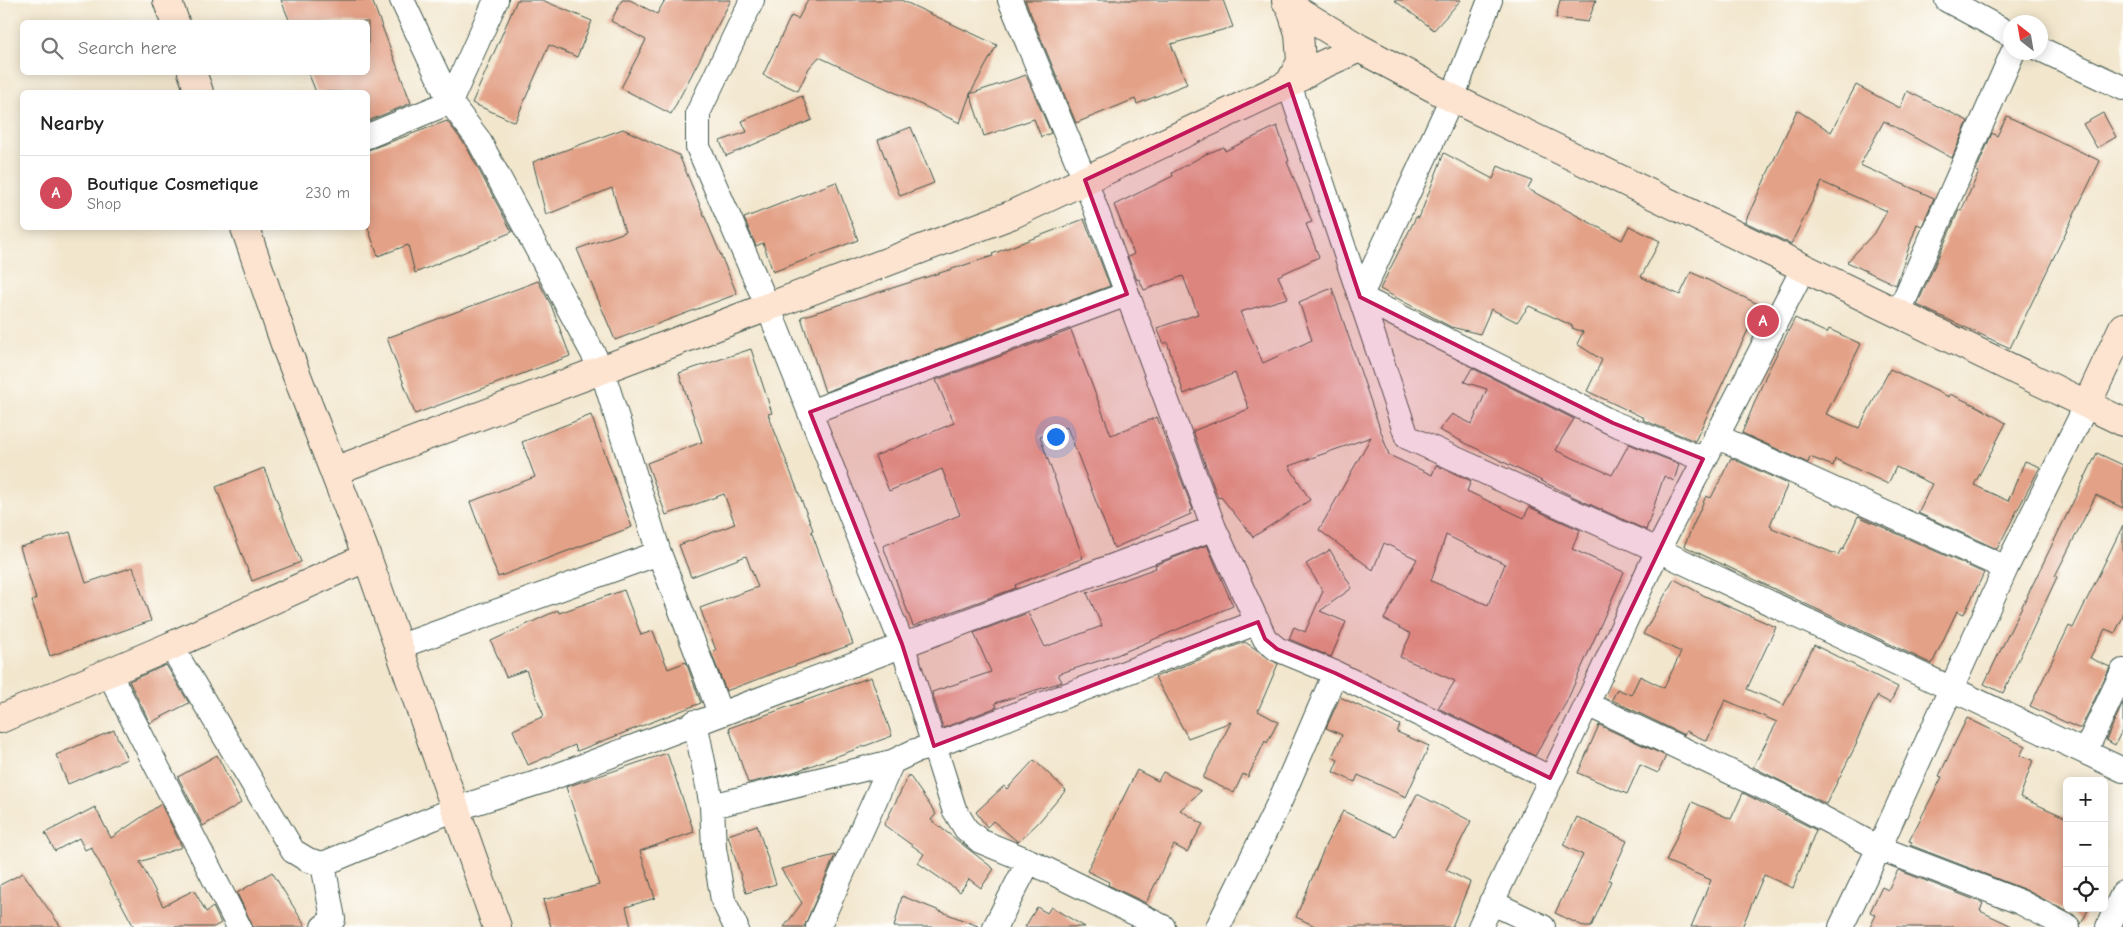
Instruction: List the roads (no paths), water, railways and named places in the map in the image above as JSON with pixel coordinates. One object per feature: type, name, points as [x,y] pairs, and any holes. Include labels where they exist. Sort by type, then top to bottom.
[{"type":"street","points":[[167,0],[174,20]]},
{"type":"street","points":[[402,0],[450,102],[478,139],[602,370],[659,553],[720,713]]},
{"type":"street","points":[[370,135],[450,102],[496,0]]},
{"type":"street","points":[[752,0],[698,113],[698,147],[768,306],[902,644],[954,809],[966,829],[980,841],[1030,861],[1164,927]]},
{"type":"street","points":[[1010,0],[1085,180],[1214,528],[1265,639],[1277,649],[1335,673],[1550,778]]},
{"type":"street","points":[[1360,297],[1452,98],[1490,0]]},
{"type":"street","points":[[1946,0],[2003,30]]},
{"type":"street","points":[[1287,3],[1359,48],[1452,98],[2123,422]]},
{"type":"street","points":[[1287,3],[1299,33],[1301,62],[1289,84],[1407,437],[1658,550],[2086,750],[2123,770]]},
{"type":"street","points":[[334,471],[1011,215],[1289,84],[1315,68],[1359,48]]},
{"type":"street","points":[[2048,53],[2123,88]]},
{"type":"street","points":[[1898,314],[2010,60]]},
{"type":"street","points":[[193,75],[198,90]]},
{"type":"street","points":[[246,230],[287,350],[367,557],[497,927]]},
{"type":"street","points":[[1480,927],[1587,704],[1658,550],[1703,459],[1803,269]]},
{"type":"street","points":[[810,412],[1127,294]]},
{"type":"street","points":[[1360,297],[1613,423],[1703,459]]},
{"type":"street","points":[[1841,927],[1879,848],[2006,568],[2123,327]]},
{"type":"street","points":[[1716,436],[2006,568]]},
{"type":"street","points":[[171,646],[293,851],[308,860],[323,864],[456,809],[546,780],[695,722],[1214,528]]},
{"type":"street","points":[[398,647],[659,553]]},
{"type":"street","points":[[0,719],[171,646],[367,557]]},
{"type":"street","points":[[712,806],[892,762],[914,751],[934,746],[1258,622]]},
{"type":"street","points":[[2086,750],[2123,671]]},
{"type":"street","points":[[109,673],[239,927]]},
{"type":"street","points":[[1218,927],[1280,801],[1335,673]]},
{"type":"street","points":[[1587,704],[1779,795],[1879,848],[2020,902],[2068,927]]},
{"type":"street","points":[[695,722],[712,806],[714,848],[723,900],[736,927]]},
{"type":"street","points":[[818,927],[892,762]]},
{"type":"street","points":[[995,927],[1030,861]]},
{"type":"street","points":[[323,864],[333,918],[323,927]]},
{"type":"street","points":[[2108,927],[2123,893]]},
{"type":"street","points":[[1491,902],[1543,927]]},
{"type":"place","name":"Boutique Cosmetique","points":[[1763,321]]}]
